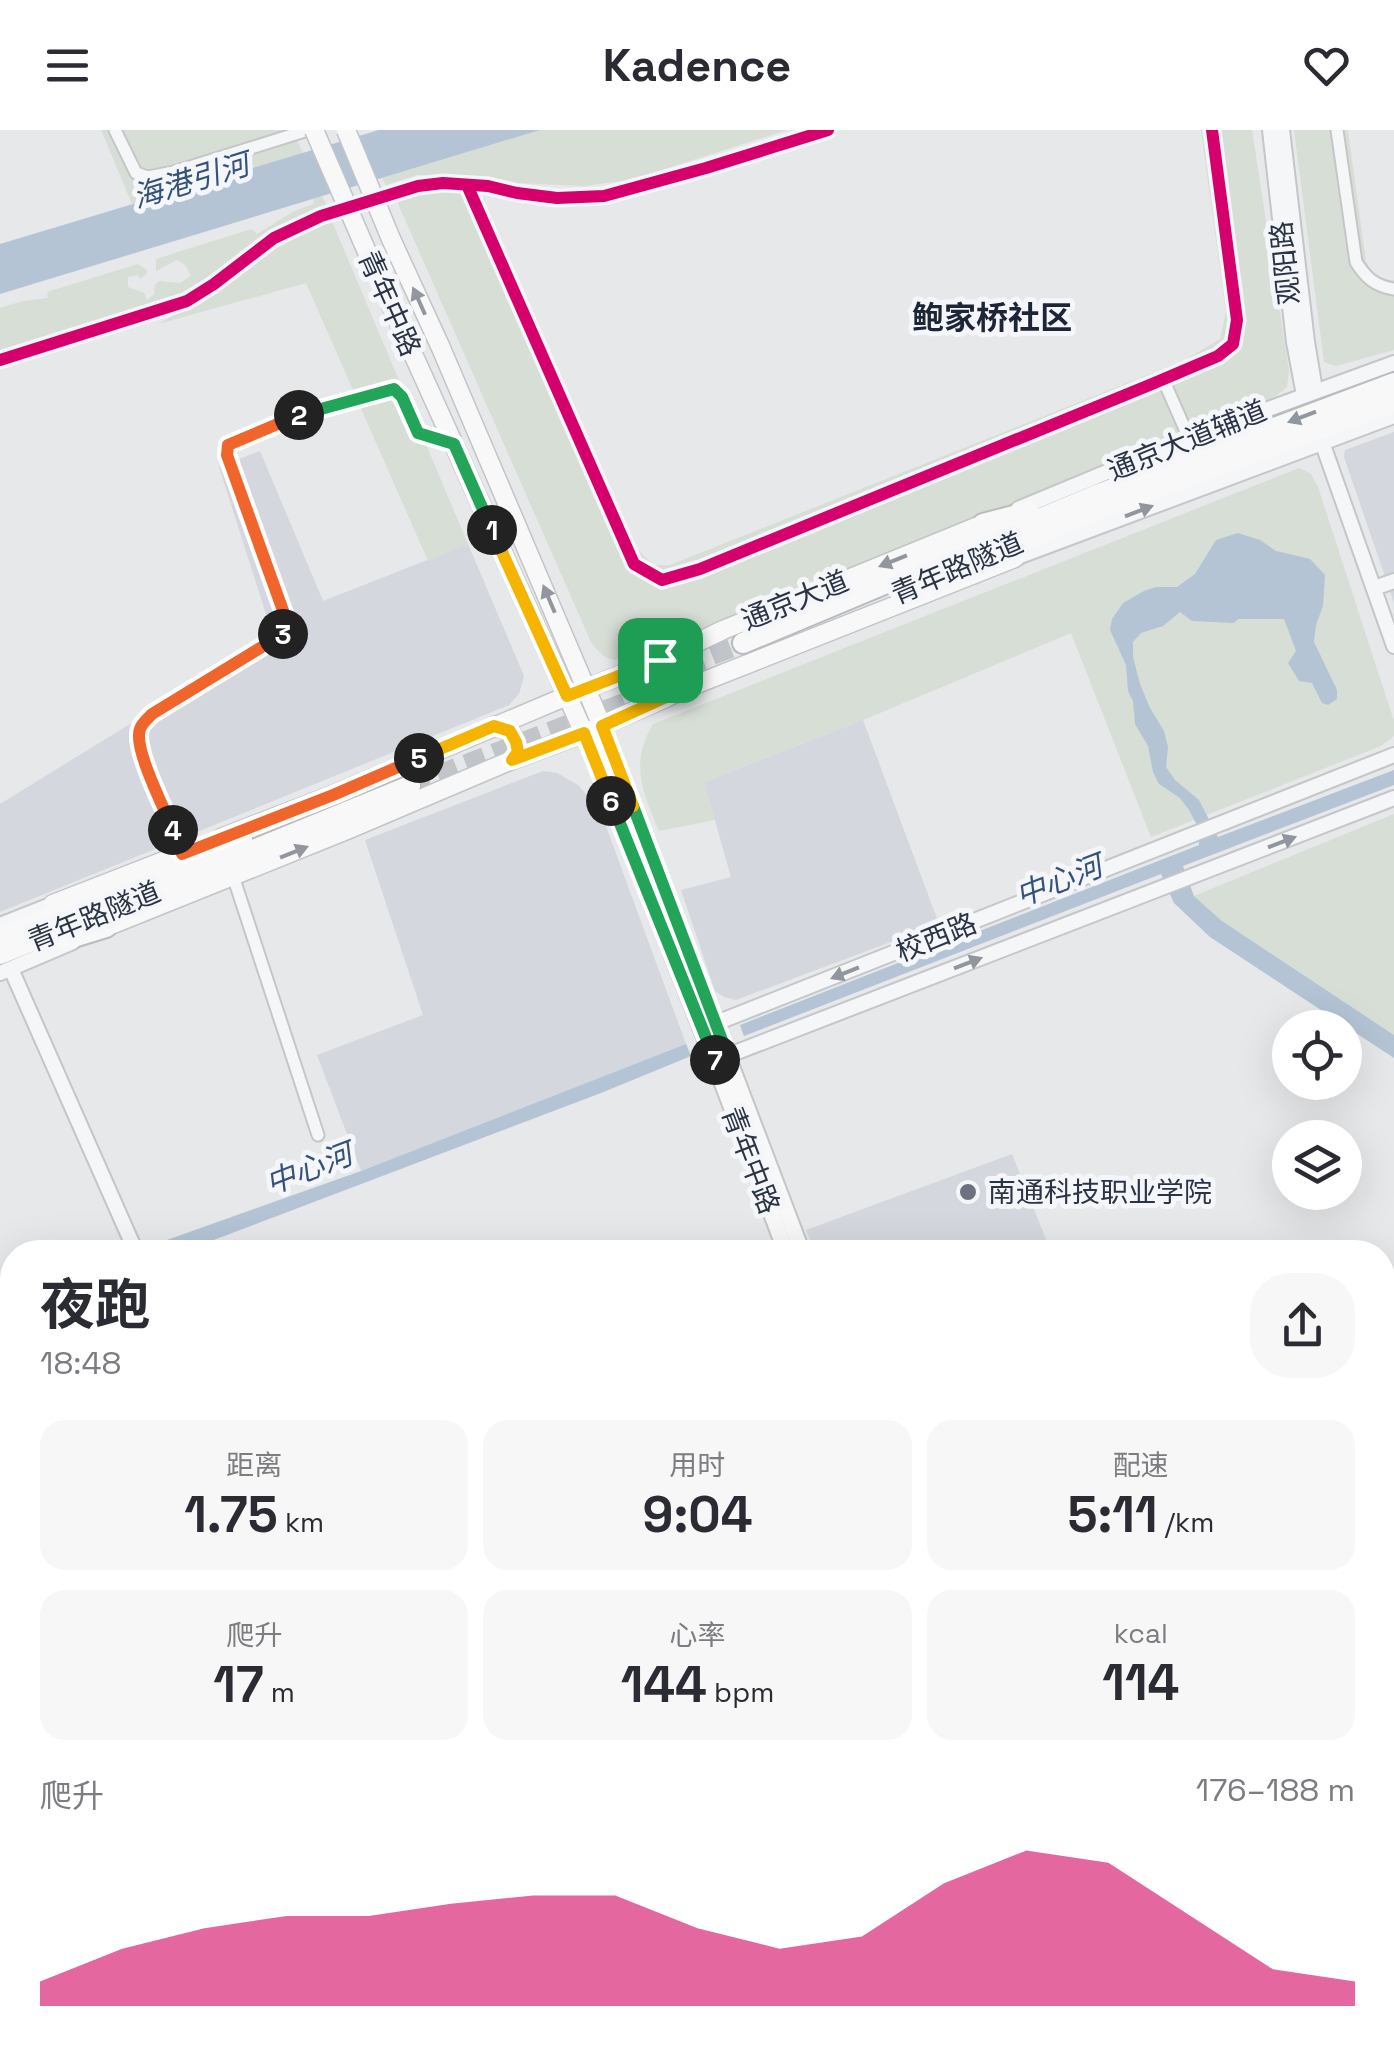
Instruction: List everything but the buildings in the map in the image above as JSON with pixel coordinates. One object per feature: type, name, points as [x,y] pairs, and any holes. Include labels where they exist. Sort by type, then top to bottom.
[{"type":"highway","points":[[1015,558],[1104,500],[1394,383]]},
{"type":"highway","points":[[983,524],[1104,500],[1394,402]]},
{"type":"highway","name":"青年路隧道","points":[[746,649],[1104,500]]},
{"type":"highway","name":"青年路隧道","points":[[0,930],[408,781],[3,964]]},
{"type":"highway","points":[[0,930],[53,904]]},
{"type":"highway","points":[[3,964],[106,928]]},
{"type":"main road","name":"青年中路","points":[[311,130],[584,733],[797,1240]]},
{"type":"main road","name":"青年中路","points":[[346,130],[588,688],[708,1027]]},
{"type":"main road","name":"通京大道","points":[[53,904],[333,795],[983,524]]},
{"type":"main road","name":"通京大道","points":[[106,928],[1015,558]]},
{"type":"main road","points":[[660,660],[646,677],[647,686],[656,696],[666,697]]},
{"type":"main road","points":[[494,726],[510,731],[516,742],[518,752],[512,760]]},
{"type":"main road","name":"青年中路","points":[[721,1059],[782,1240]]},
{"type":"street","points":[[116,130],[136,173],[148,177],[311,130]]},
{"type":"street","points":[[0,360],[187,301],[274,238],[321,216],[418,186],[488,186],[557,198],[604,196],[828,130]]},
{"type":"street","points":[[467,185],[634,564],[662,580],[700,569],[1218,356],[1233,344],[1237,320],[1212,130]]},
{"type":"street","name":"观阳路","points":[[1270,130],[1294,342],[1310,392]]},
{"type":"street","name":"观阳路","points":[[1282,130],[1310,392]]},
{"type":"street","points":[[1337,130],[1356,262],[1365,277],[1378,286],[1394,289]]},
{"type":"street","name":"通京大道辅道","points":[[983,524],[1189,438],[1394,362]]},
{"type":"street","points":[[1164,378],[1189,438]]},
{"type":"street","points":[[182,854],[143,756],[138,738],[141,726],[152,714],[290,630],[227,455],[228,445],[288,418],[394,389],[402,397],[418,433],[454,444]]},
{"type":"street","name":"通京大道辅道","points":[[1015,558],[1394,416]]},
{"type":"street","points":[[1322,442],[1394,646]]},
{"type":"street","points":[[1374,588],[1394,580]]},
{"type":"street","name":"校西路","points":[[708,1027],[1394,755]]},
{"type":"street","name":"校西路","points":[[721,1059],[1394,798]]},
{"type":"street","points":[[233,876],[318,1135]]},
{"type":"street","points":[[3,964],[130,1240]]},
{"type":"shaded area","points":[[101,130],[292,130],[303,153],[132,204]]},
{"type":"shaded area","points":[[540,130],[787,130],[631,180],[583,186],[517,183],[485,176],[417,175],[386,185],[382,178]]},
{"type":"shaded area","points":[[1201,130],[1252,130],[1289,371],[1287,387],[1276,396],[908,550],[615,660],[604,656],[591,642],[396,199],[453,189],[486,199],[485,213],[632,544],[653,565],[670,565],[1185,360],[1220,339],[1226,312]]},
{"type":"shaded area","points":[[1294,130],[1348,130],[1366,262],[1380,279],[1394,280],[1394,350],[1336,366],[1324,362]]},
{"type":"shaded area","points":[[322,196],[327,206],[285,223],[206,282],[171,299],[0,351],[0,308],[48,298],[47,292],[138,264],[147,273],[140,279],[138,275],[128,277],[128,287],[144,293],[147,300],[159,281],[180,283],[191,276],[177,260],[156,271],[156,259],[251,229],[257,234]]},
{"type":"shaded area","points":[[331,219],[468,544],[428,561],[306,283],[158,324],[200,301],[251,262]]},
{"type":"shaded area","points":[[1394,432],[1394,603],[1344,457],[1345,450]]},
{"type":"shaded area","points":[[260,451],[323,601],[468,544],[524,676],[519,694],[509,705],[0,912],[0,804],[273,636],[219,467]]},
{"type":"shaded area","points":[[1299,468],[1311,474],[1318,487],[1394,721],[1394,736],[1381,746],[1151,837],[1071,633],[704,782],[715,820],[659,831],[644,791],[640,765],[653,724]]},
{"type":"shaded area","points":[[863,720],[939,924],[736,1000],[724,997],[715,991],[681,890],[731,877],[704,782]]},
{"type":"shaded area","points":[[543,771],[557,773],[578,785],[600,810],[686,1044],[361,1171],[317,1055],[423,1015],[365,840]]},
{"type":"shaded area","points":[[1394,814],[1394,1035],[1362,1010],[1356,1010],[1222,921],[1194,896]]},
{"type":"shaded area","name":"南通科技职业学院","points":[[1012,1154],[1046,1240],[810,1240],[806,1230]]},
{"type":"water","points":[[379,130],[540,130],[0,294],[0,244]]},
{"type":"water","points":[[1238,533],[1260,540],[1276,551],[1310,559],[1325,575],[1323,606],[1314,642],[1337,690],[1337,699],[1328,705],[1322,703],[1312,683],[1299,681],[1288,663],[1296,651],[1284,619],[1192,621],[1180,612],[1163,626],[1141,633],[1133,642],[1140,684],[1164,731],[1168,747],[1166,767],[1175,780],[1199,800],[1218,837],[1394,770],[1394,785],[1183,866],[1194,896],[1222,921],[1356,1010],[1321,1010],[1210,937],[1174,903],[1161,874],[744,1036],[740,1025],[1199,845],[1197,825],[1189,810],[1180,798],[1159,784],[1153,772],[1148,746],[1135,724],[1126,665],[1110,630],[1123,603],[1156,587],[1177,587],[1195,574],[1216,540]]},
{"type":"water","points":[[1362,1014],[1394,1035],[1394,1058],[1362,1037]]},
{"type":"water","points":[[686,1044],[691,1056],[214,1240],[167,1240],[361,1171]]},
{"type":"tunnel","points":[[684,666],[743,643]]},
{"type":"tunnel","points":[[410,786],[707,671]]},
{"type":"cycle path","points":[[0,360],[187,301],[274,238],[321,216],[418,186],[488,186],[557,198],[604,196],[828,130]]},
{"type":"cycle path","points":[[467,185],[634,564],[662,580],[700,569],[1152,384],[1218,356],[1233,344],[1237,320],[1212,130]]},
{"type":"place","name":"南通科技职业学院","points":[[968,1192]]},
{"type":"district","name":"鲍家桥社区","points":[[992,318]]},
{"type":"route","points":[[394,389],[402,397],[418,433],[454,444],[567,696],[660,660],[646,677],[647,686],[656,696],[666,697],[602,726],[728,1056],[714,1061],[584,733],[512,760],[518,752],[516,742],[510,731],[494,726],[182,854],[138,738],[141,726],[152,714],[290,630],[227,455],[228,445],[288,418],[383,390],[394,389]]},
{"type":"water label","name":"海港引河","points":[[191,181]]},
{"type":"water label","name":"中心河","points":[[1059,881]]},
{"type":"water label","name":"中心河","points":[[309,1169]]}]
